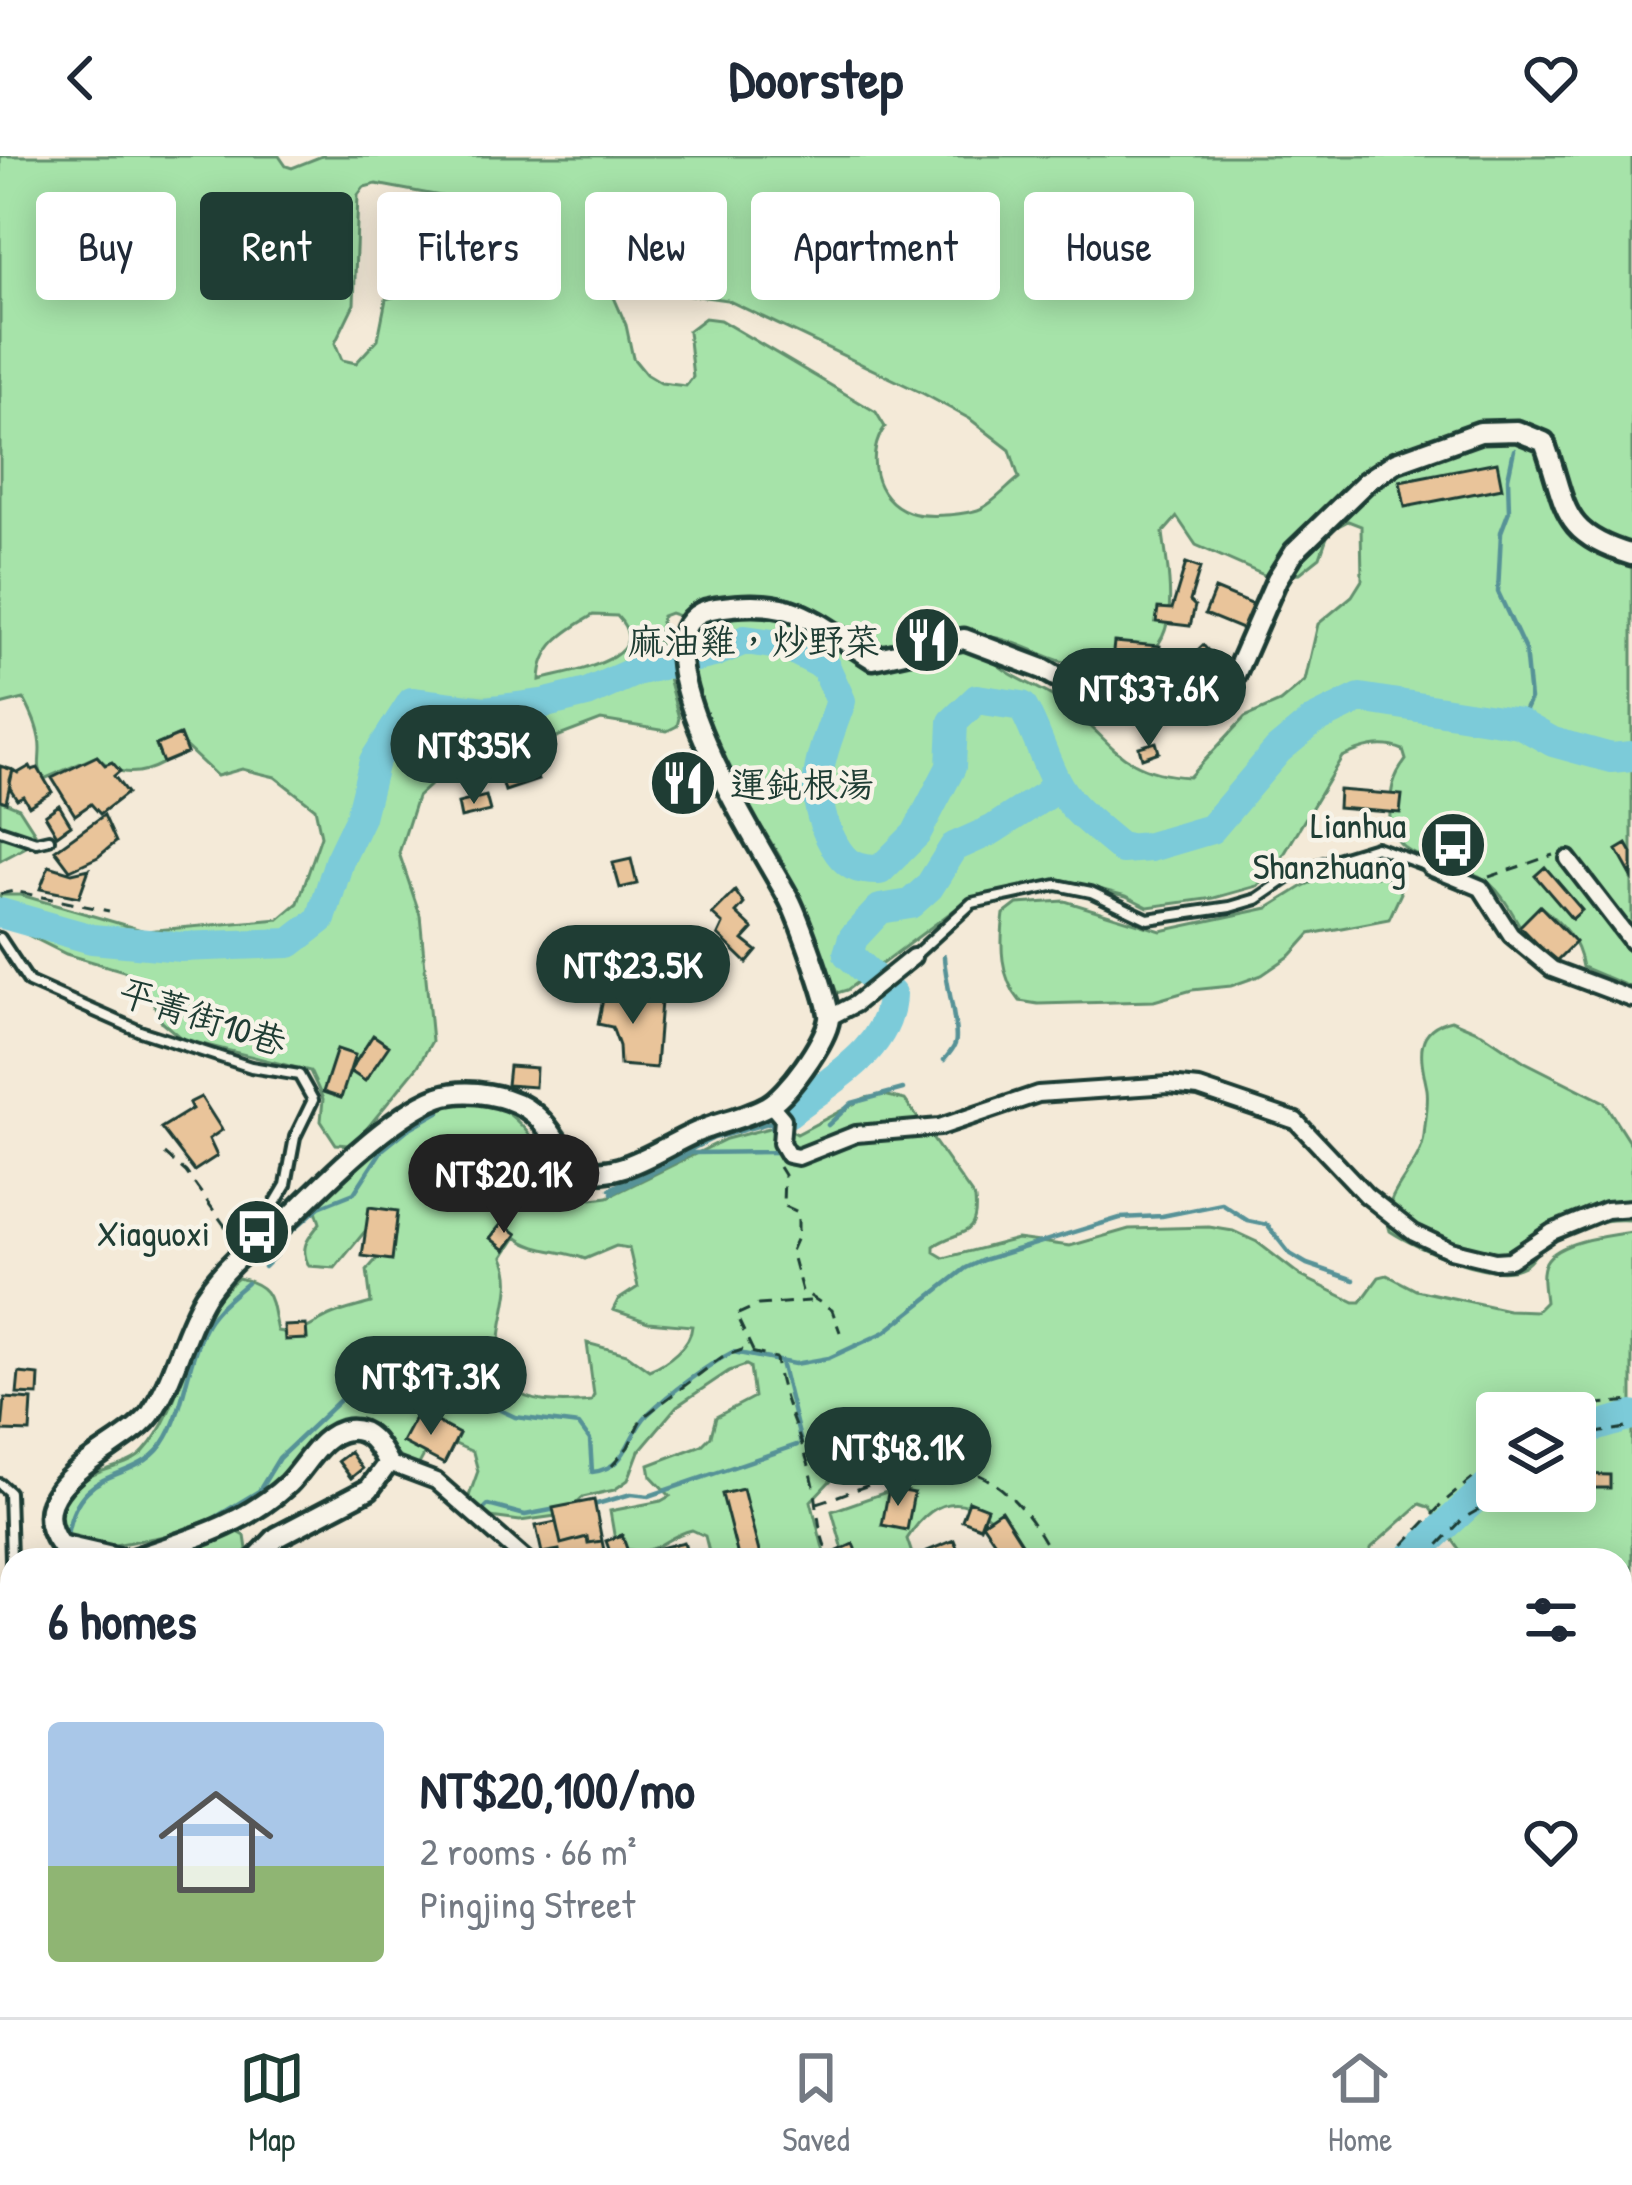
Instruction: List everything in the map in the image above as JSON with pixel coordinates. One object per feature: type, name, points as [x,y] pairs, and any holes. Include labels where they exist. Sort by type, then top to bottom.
[{"type":"street","points":[[830,1017],[792,904],[697,726],[679,640],[686,622],[706,609],[752,602],[784,605],[873,659],[964,639],[1043,669],[1086,694],[1195,704],[1220,692],[1235,675],[1277,579],[1294,552],[1335,508],[1396,462],[1480,432],[1517,431],[1544,442],[1569,520],[1604,547],[1632,555]]},
{"type":"street","points":[[1564,855],[1632,942]]},
{"type":"street","points":[[1430,867],[1481,888],[1511,935],[1552,969],[1632,999]]},
{"type":"street","points":[[74,1548],[60,1545],[50,1527],[51,1505],[76,1471],[150,1417],[204,1298],[253,1246],[379,1137],[442,1096],[490,1095],[514,1102],[543,1122],[573,1165],[583,1171],[609,1173],[679,1138],[771,1105],[819,1044],[830,1017],[855,1004],[913,957]]},
{"type":"street","points":[[771,1105],[783,1119],[781,1143],[788,1154],[798,1157],[856,1134],[940,1126],[1038,1094],[1168,1085],[1199,1088],[1296,1121],[1366,1195],[1414,1233],[1495,1261],[1510,1260],[1552,1232],[1606,1210],[1632,1208]]},
{"type":"street","points":[[163,1548],[240,1522],[288,1484],[328,1437],[344,1430],[357,1430],[376,1441],[388,1463],[436,1480],[512,1548]]},
{"type":"street","points":[[266,1548],[277,1537],[369,1489],[388,1463]]},
{"type":"lane","points":[[0,830],[36,842],[49,839]]},
{"type":"lane","points":[[913,957],[972,902],[1057,885],[1090,892],[1148,919],[1257,899],[1298,871],[1376,847],[1430,867]]},
{"type":"lane","name":"平菁街10巷","points":[[0,939],[29,982],[140,1031],[251,1067],[299,1075],[313,1100],[295,1137],[286,1185],[253,1246]]},
{"type":"lane","points":[[0,1484],[9,1492],[11,1548]]},
{"type":"path","points":[[1481,888],[1491,875],[1564,855]]},
{"type":"path","points":[[0,894],[14,891],[109,911]]},
{"type":"path","points":[[781,1143],[777,1151],[784,1175],[783,1205],[798,1212],[798,1235],[791,1251],[802,1291],[832,1310],[840,1332]]},
{"type":"path","points":[[165,1154],[253,1246]]},
{"type":"path","points":[[754,1352],[736,1315],[758,1305],[812,1300]]},
{"type":"path","points":[[612,1466],[650,1409],[722,1357],[733,1351],[754,1352],[776,1360],[789,1414],[811,1472],[826,1548]]},
{"type":"path","points":[[1596,1406],[1632,1400]]},
{"type":"path","points":[[1596,1433],[1632,1427]]},
{"type":"path","points":[[817,1503],[935,1467],[986,1477],[1003,1487],[1048,1548]]},
{"type":"path","points":[[1400,1548],[1476,1475]]},
{"type":"path","points":[[1436,1548],[1476,1512]]},
{"type":"green space","points":[[0,156],[279,156],[292,168],[322,156],[1632,156],[1632,988],[1582,967],[1568,933],[1541,907],[1520,926],[1503,898],[1479,876],[1407,849],[1391,828],[1390,812],[1395,779],[1406,760],[1403,750],[1379,746],[1342,757],[1274,871],[1257,886],[1214,898],[1148,907],[1126,896],[1060,879],[969,899],[837,993],[780,857],[724,766],[692,676],[690,643],[679,616],[670,613],[662,616],[658,641],[679,718],[677,726],[667,731],[601,720],[541,743],[525,743],[492,757],[452,765],[417,797],[399,853],[420,915],[432,1041],[418,1066],[364,1132],[348,1145],[336,1144],[321,1121],[323,1099],[310,1071],[182,1039],[162,1022],[147,989],[124,971],[66,954],[0,921],[0,895],[21,895],[145,931],[279,919],[298,903],[321,836],[315,808],[275,777],[242,769],[217,776],[179,735],[156,745],[163,763],[145,770],[120,771],[97,756],[44,779],[37,729],[24,699],[0,705]],"holes":[[[585,192],[727,192],[727,300],[970,419],[1010,450],[1019,478],[980,509],[923,515],[897,506],[876,475],[875,450],[885,427],[876,412],[720,320],[705,318],[688,331],[693,377],[686,386],[661,383],[646,374],[633,358],[615,300],[585,300]],[[1177,517],[1196,545],[1264,575],[1300,573],[1320,557],[1329,531],[1348,521],[1361,526],[1362,580],[1352,596],[1318,624],[1305,681],[1280,702],[1245,717],[1189,777],[1164,774],[1128,760],[1075,712],[986,655],[992,637],[1092,669],[1127,665],[1152,652],[1162,639],[1170,605],[1163,533]],[[593,615],[617,616],[627,631],[626,643],[618,653],[587,668],[540,680],[550,648]]]},
{"type":"green space","points":[[0,800],[19,808],[35,833],[30,845],[0,861]]},
{"type":"green space","points":[[1338,872],[1393,878],[1401,893],[1389,919],[1310,934],[1291,955],[1262,975],[1231,986],[1154,1001],[1038,1004],[1020,1001],[1005,971],[1004,914],[1017,904],[1065,901],[1161,931],[1268,908]]},
{"type":"green space","points":[[1451,1020],[1604,1102],[1632,1146],[1632,1220],[1598,1222],[1562,1232],[1527,1264],[1511,1270],[1456,1261],[1390,1231],[1389,1206],[1424,1136],[1427,1094],[1422,1047],[1430,1030]]},
{"type":"green space","points":[[884,1095],[905,1100],[975,1199],[970,1227],[934,1246],[934,1252],[944,1258],[1017,1239],[1070,1246],[1129,1229],[1209,1227],[1257,1242],[1301,1276],[1354,1302],[1361,1302],[1379,1277],[1387,1275],[1416,1290],[1508,1310],[1536,1311],[1545,1302],[1543,1271],[1552,1255],[1585,1240],[1632,1232],[1632,1548],[1458,1548],[1429,1507],[1420,1504],[1371,1548],[1016,1548],[984,1514],[953,1504],[922,1519],[907,1539],[910,1548],[843,1548],[832,1511],[921,1480],[913,1427],[900,1421],[887,1421],[811,1501],[823,1548],[758,1548],[742,1489],[723,1494],[736,1548],[708,1548],[705,1536],[692,1530],[653,1548],[616,1546],[610,1511],[670,1496],[651,1476],[649,1465],[702,1445],[711,1436],[716,1417],[754,1397],[746,1365],[677,1406],[639,1451],[628,1480],[614,1490],[583,1497],[563,1515],[520,1521],[483,1516],[468,1499],[478,1471],[473,1452],[435,1435],[417,1468],[392,1459],[354,1423],[249,1505],[165,1536],[98,1548],[67,1540],[59,1509],[84,1480],[144,1451],[170,1410],[206,1316],[238,1278],[264,1290],[277,1331],[300,1331],[371,1303],[367,1270],[387,1247],[375,1219],[335,1268],[309,1266],[305,1248],[320,1223],[313,1201],[412,1118],[440,1105],[468,1100],[496,1106],[522,1126],[570,1185],[592,1199],[608,1197],[726,1139],[781,1125],[797,1134],[865,1098]],"holes":[[[516,1237],[532,1246],[585,1259],[616,1246],[629,1248],[638,1287],[618,1300],[613,1310],[648,1322],[692,1326],[687,1340],[649,1370],[627,1354],[587,1343],[591,1401],[526,1397],[513,1389],[500,1361],[508,1285],[503,1257]]]},
{"type":"green space","points":[[238,1532],[245,1536],[247,1548],[188,1548]]},
{"type":"building","points":[[1497,462],[1502,488],[1405,507],[1400,481]]},
{"type":"building","points":[[1186,563],[1200,568],[1190,601],[1195,606],[1190,626],[1156,622],[1158,608],[1172,609]]},
{"type":"building","points":[[1215,589],[1254,605],[1244,630],[1205,614]]},
{"type":"building","points":[[1114,642],[1160,646],[1157,675],[1111,671]]},
{"type":"building","points":[[1203,645],[1220,664],[1193,690],[1176,671]]},
{"type":"building","points":[[180,735],[187,753],[163,763],[156,745]]},
{"type":"building","points":[[1156,742],[1159,752],[1142,758],[1139,747]]},
{"type":"building","points":[[97,756],[120,771],[114,776],[127,793],[100,814],[91,804],[75,815],[52,778]]},
{"type":"building","points":[[533,764],[538,780],[505,791],[500,774]]},
{"type":"building","points":[[0,766],[13,770],[6,802],[0,800]]},
{"type":"building","points":[[30,766],[38,768],[52,792],[29,806],[23,796],[17,799],[10,780],[13,770],[18,773]]},
{"type":"building","points":[[1339,790],[1402,795],[1400,813],[1338,808]]},
{"type":"building","points":[[486,796],[490,811],[461,818],[458,803]]},
{"type":"building","points":[[59,805],[71,825],[57,835],[45,815]]},
{"type":"building","points":[[104,815],[116,842],[70,870],[55,850]]},
{"type":"building","points":[[1627,844],[1632,853],[1632,877],[1617,850]]},
{"type":"building","points":[[631,859],[637,884],[620,888],[613,863]]},
{"type":"building","points":[[49,866],[72,873],[89,869],[79,897],[40,889]]},
{"type":"building","points":[[1545,867],[1582,910],[1572,919],[1535,876]]},
{"type":"building","points":[[735,891],[744,904],[736,913],[753,929],[743,940],[757,951],[747,963],[718,935],[723,924],[712,914]]},
{"type":"building","points":[[1540,906],[1575,942],[1555,962],[1520,926]]},
{"type":"building","points":[[605,989],[661,1001],[656,1068],[620,1065],[612,1027],[598,1024]]},
{"type":"building","points":[[373,1035],[389,1046],[365,1081],[350,1071]]},
{"type":"building","points":[[337,1049],[355,1055],[341,1098],[323,1092]]},
{"type":"building","points":[[509,1066],[536,1068],[535,1087],[507,1085]]},
{"type":"building","points":[[201,1097],[222,1130],[209,1139],[217,1156],[194,1171],[161,1128],[192,1109],[189,1103]]},
{"type":"building","points":[[434,1145],[465,1149],[460,1178],[430,1173]]},
{"type":"building","points":[[369,1207],[398,1211],[392,1260],[362,1256]]},
{"type":"building","points":[[502,1223],[517,1234],[505,1250],[490,1238]]},
{"type":"building","points":[[306,1325],[307,1339],[285,1340],[284,1326]]},
{"type":"building","points":[[19,1373],[39,1375],[38,1395],[17,1394]]},
{"type":"building","points":[[5,1398],[32,1400],[30,1432],[2,1431]]},
{"type":"building","points":[[418,1412],[459,1434],[444,1464],[402,1442]]},
{"type":"building","points":[[350,1452],[362,1469],[351,1478],[338,1461]]},
{"type":"building","points":[[1596,1475],[1610,1475],[1610,1488],[1596,1488]]},
{"type":"building","points":[[889,1488],[914,1493],[907,1530],[882,1525]]},
{"type":"building","points":[[743,1489],[758,1548],[736,1548],[722,1494]]},
{"type":"building","points":[[594,1500],[602,1541],[588,1543],[587,1537],[561,1544],[553,1508]]},
{"type":"building","points":[[969,1501],[987,1508],[980,1527],[962,1520]]},
{"type":"building","points":[[1001,1510],[1025,1548],[999,1548],[982,1523]]},
{"type":"building","points":[[556,1522],[561,1544],[587,1537],[588,1543],[602,1541],[603,1548],[541,1548],[536,1526]]},
{"type":"building","points":[[622,1535],[627,1548],[609,1548],[606,1541]]},
{"type":"building","points":[[954,1540],[957,1548],[934,1548]]},
{"type":"waterway","points":[[1514,450],[1508,478],[1509,511],[1501,532],[1498,592],[1525,650],[1530,699],[1519,723]]},
{"type":"waterway","points":[[0,913],[92,939],[181,947],[290,943],[321,919],[339,861],[360,817],[374,761],[412,702],[485,711],[542,704],[745,640],[786,646],[825,666],[841,701],[819,773],[819,807],[838,852],[864,869],[880,870],[916,834],[951,767],[953,722],[977,699],[1022,706],[1065,796],[1122,849],[1150,847],[1211,829],[1278,750],[1313,721],[1360,698],[1519,723],[1553,742],[1611,758],[1632,756]]},
{"type":"waterway","points":[[788,1113],[854,1063],[869,1048],[888,1014],[891,994],[848,954],[853,938],[880,909],[910,904],[929,887],[954,847],[992,830],[1046,795],[1056,783]]},
{"type":"waterway","points":[[944,956],[956,1038],[944,1060]]},
{"type":"waterway","points":[[828,1125],[852,1103],[903,1089]]},
{"type":"waterway","points":[[293,1230],[319,1207],[354,1193],[382,1150],[440,1111]]},
{"type":"waterway","points":[[610,1189],[714,1138],[772,1122],[775,1152],[691,1153],[612,1193]]},
{"type":"waterway","points":[[187,1531],[259,1491],[279,1458],[357,1384],[385,1378],[439,1398],[483,1402],[515,1417],[579,1425],[590,1440],[592,1472],[620,1458],[641,1423],[667,1397],[733,1352],[795,1364],[829,1358],[885,1332],[966,1268],[1120,1218],[1162,1216],[1222,1204],[1248,1221],[1267,1225],[1290,1254],[1307,1264],[1354,1280]]},
{"type":"waterway","points":[[264,1267],[276,1255]]},
{"type":"waterway","points":[[67,1535],[84,1494],[141,1463],[167,1437],[203,1331],[247,1283]]},
{"type":"waterway","points":[[781,1362],[801,1443]]},
{"type":"waterway","points":[[1596,1427],[1632,1416]]},
{"type":"waterway","points":[[590,1506],[631,1494],[649,1496],[797,1445]]},
{"type":"waterway","points":[[1421,1548],[1476,1497]]},
{"type":"waterway","points":[[481,1512],[488,1505],[525,1515],[572,1506]]},
{"type":"place","name":"麻油雞，炒野菜","points":[[927,640]]},
{"type":"place","name":"運鈍根湯","points":[[683,783]]},
{"type":"place","name":"Lianhua Shanzhuang","points":[[1453,845]]},
{"type":"place","name":"Xiaguoxi","points":[[257,1232]]}]
